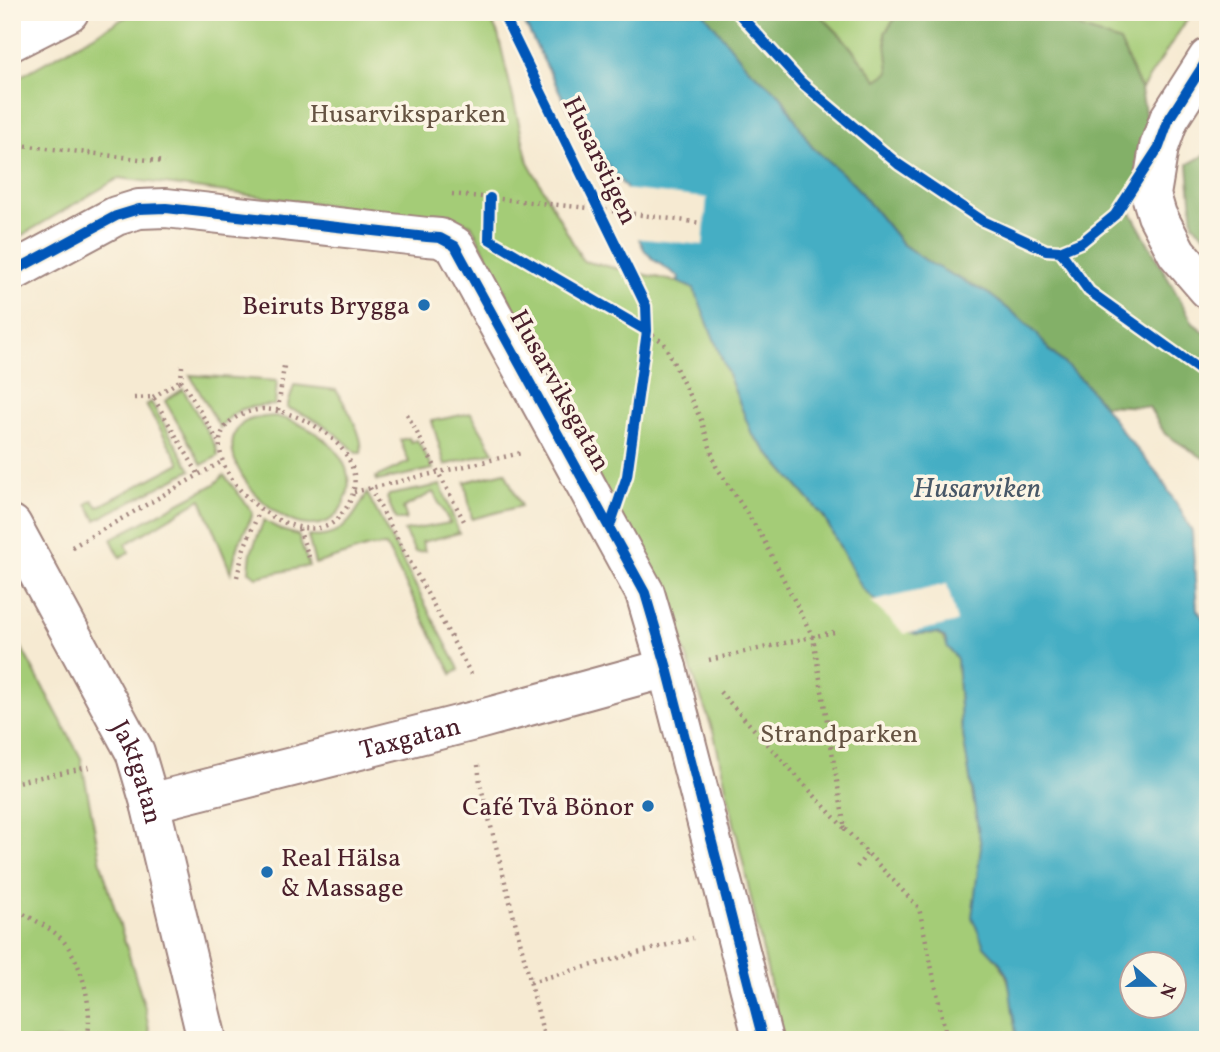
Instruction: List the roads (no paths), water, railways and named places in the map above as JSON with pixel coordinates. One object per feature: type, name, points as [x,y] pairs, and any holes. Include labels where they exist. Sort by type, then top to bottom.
[{"type":"street","points":[[12,41],[69,12]]},
{"type":"street","points":[[1208,58],[1169,119],[1159,147],[1151,195],[1162,225],[1177,253],[1208,289]]},
{"type":"street","name":"Husarviksgatan","points":[[12,272],[116,216],[139,209],[166,208],[440,238],[455,246],[645,593],[680,666],[763,1040]]},
{"type":"street","name":"Jaktgatan","points":[[12,525],[135,752],[150,803],[207,1040]]},
{"type":"street","name":"Taxgatan","points":[[150,803],[680,666]]},
{"type":"water","name":"Husarviken","points":[[519,12],[703,12],[747,67],[781,96],[812,147],[852,182],[902,244],[931,264],[989,294],[1021,319],[1049,350],[1082,380],[1158,474],[1192,532],[1197,609],[1208,626],[1208,1040],[1017,1040],[1008,977],[1001,964],[984,946],[972,917],[981,846],[961,723],[957,659],[947,646],[945,638],[937,633],[916,634],[906,631],[862,588],[824,517],[752,434],[694,289],[678,282],[679,277],[645,251],[639,239],[626,188],[578,128]]},
{"type":"place","name":"Beiruts Brygga","points":[[424,305]]},
{"type":"place","name":"Café Två Bönor","points":[[648,806]]},
{"type":"place","name":"Real Hälsa & Massage","points":[[267,872]]},
{"type":"park label","name":"Husarviksparken","points":[[408,113]]},
{"type":"park label","name":"Strandparken","points":[[839,733]]}]
